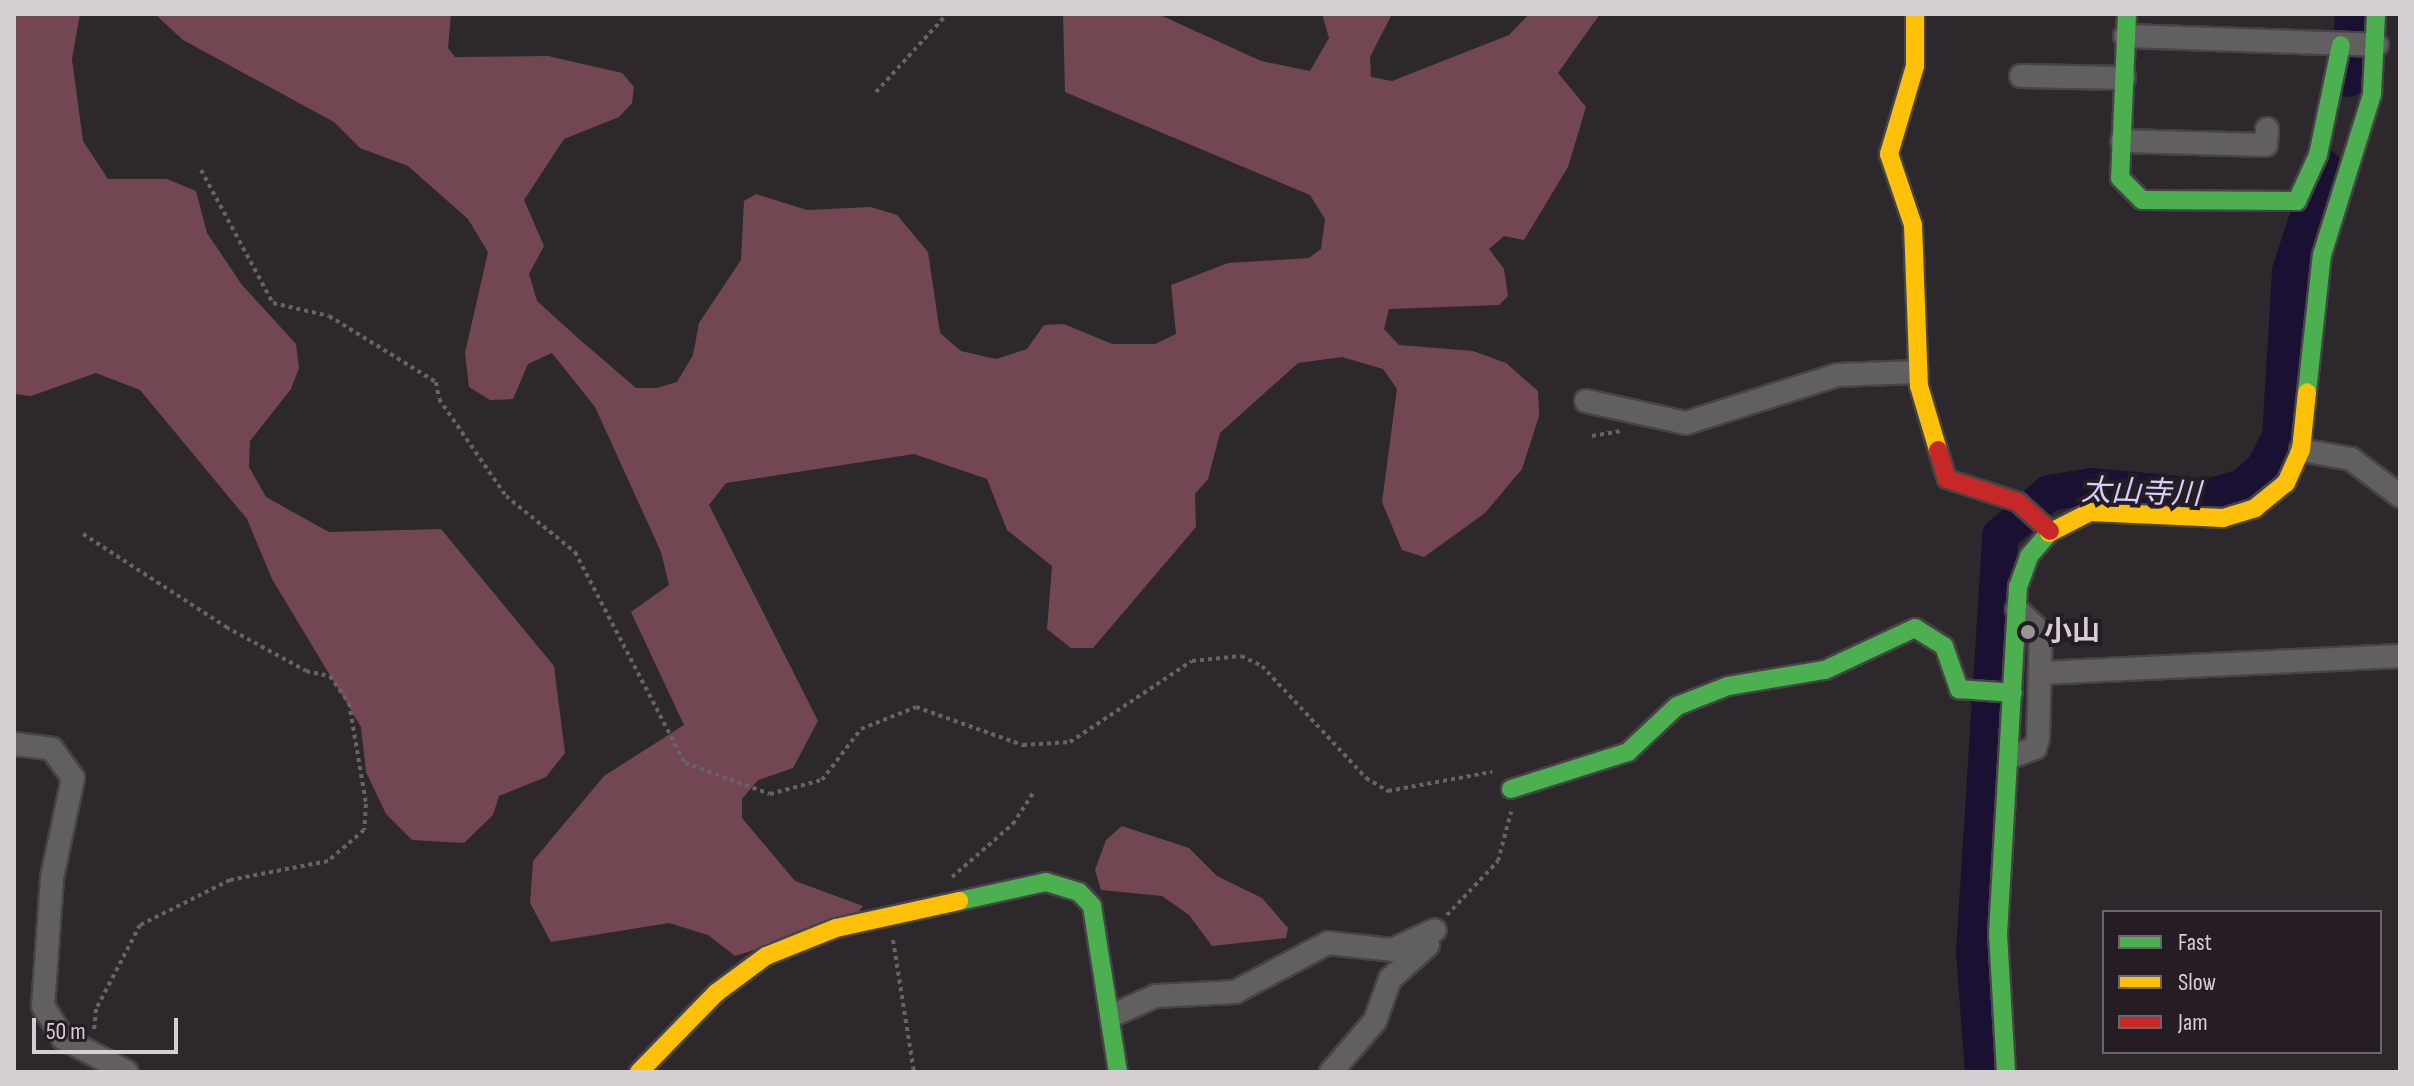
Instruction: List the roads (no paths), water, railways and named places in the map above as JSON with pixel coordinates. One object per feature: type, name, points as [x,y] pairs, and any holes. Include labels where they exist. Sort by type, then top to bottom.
[{"type":"street","points":[[2357,45],[2126,25],[2120,178],[2142,200],[2288,206],[2318,155],[2357,45],[2376,14]]},
{"type":"street","points":[[1916,16],[1915,66],[1889,154],[1913,225],[1917,372],[1947,479],[2018,502],[2050,531]]},
{"type":"street","points":[[2006,1072],[1998,934],[2011,757],[2000,692],[2029,556],[2050,531],[2100,510],[2223,518],[2255,508],[2286,483],[2301,450],[2322,255],[2364,124],[2357,45]]},
{"type":"street","points":[[2021,76],[2124,78]]},
{"type":"street","points":[[2122,141],[2266,145],[2267,129]]},
{"type":"street","points":[[1586,401],[1686,423],[1837,375],[1917,372]]},
{"type":"street","points":[[2301,450],[2351,459],[2400,496]]},
{"type":"street","points":[[2011,757],[2035,748],[2041,673],[2039,623],[2017,610]]},
{"type":"street","points":[[1511,789],[1628,752],[1650,739],[1677,706],[1728,686],[1825,670],[1915,628],[1944,646],[1959,689],[2000,692]]},
{"type":"street","points":[[2041,673],[2400,656]]},
{"type":"street","points":[[14,744],[52,749],[73,778],[52,878],[42,996],[49,1023],[92,1054],[127,1072]]},
{"type":"street","points":[[639,1072],[716,993],[766,956],[836,928],[1046,882],[1079,892],[1092,906],[1118,1072]]},
{"type":"street","points":[[1111,1016],[1156,996],[1235,992],[1328,943],[1392,950],[1435,930],[1390,979],[1375,1021],[1331,1072]]},
{"type":"waterway","name":"太山寺川","points":[[2348,79],[2353,14]]},
{"type":"waterway","name":"太山寺川","points":[[1983,1072],[1974,953],[2000,536],[2049,493],[2092,486],[2208,497],[2243,487],[2264,468],[2280,436],[2290,271],[2324,167]]},
{"type":"place","name":"小山","points":[[2028,632]]}]
